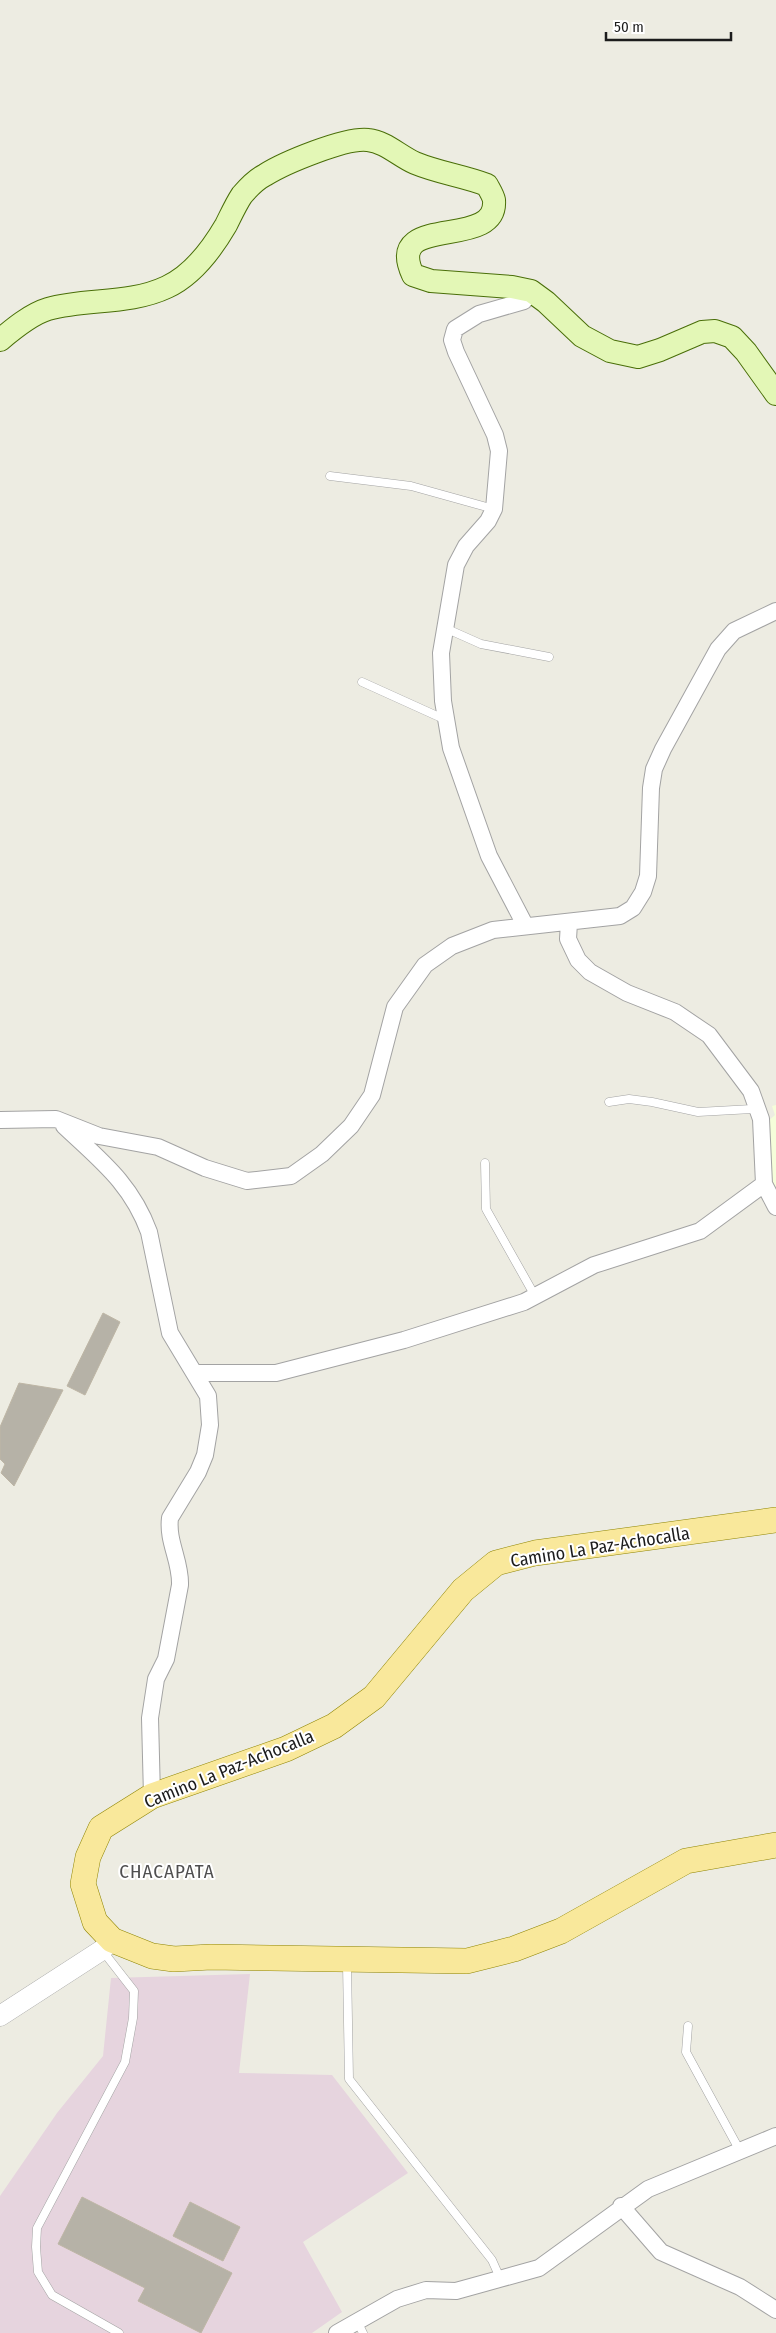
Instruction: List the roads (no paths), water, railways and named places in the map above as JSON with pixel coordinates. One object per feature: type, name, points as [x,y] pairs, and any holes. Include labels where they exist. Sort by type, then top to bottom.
[{"type":"main road","points":[[0,340],[13,329],[46,309],[128,299],[167,287],[194,269],[218,239],[242,196],[264,175],[296,160],[349,141],[369,140],[391,148],[413,162],[439,172],[471,179],[487,185],[494,200],[490,216],[474,227],[420,237],[410,248],[407,262],[413,275],[431,282],[512,287],[531,291],[546,302],[582,336],[610,351],[638,357],[702,332],[715,331],[732,336],[776,394]]},
{"type":"main road","name":"Camino La Paz-Achocalla","points":[[776,1520],[535,1553],[496,1564],[463,1590],[374,1697],[334,1726],[286,1749],[152,1796],[101,1828],[88,1857],[83,1884],[95,1922],[107,1945],[152,1956],[174,1959],[211,1957],[466,1961],[514,1949],[561,1931],[686,1861],[776,1845]]},
{"type":"street","points":[[525,925],[489,856],[451,748],[446,720],[441,653],[456,565],[466,546],[488,521],[494,509],[499,451],[495,435],[452,340],[455,329],[479,314],[524,301],[531,291]]},
{"type":"street","points":[[0,1120],[56,1119],[99,1136],[158,1148],[205,1168],[247,1181],[291,1176],[322,1154],[351,1126],[372,1095],[395,1007],[425,965],[452,946],[493,930],[620,916],[633,908],[643,892],[648,876],[651,788],[654,769],[663,749],[718,649],[734,631],[776,611]]},
{"type":"street","points":[[569,923],[568,939],[578,960],[590,972],[626,993],[675,1012],[709,1035],[751,1091],[761,1119],[764,1184],[776,1207]]},
{"type":"street","points":[[56,1119],[120,1178],[144,1217],[149,1232],[170,1333],[208,1396],[210,1424],[205,1455],[198,1472],[170,1518],[169,1525],[170,1541],[180,1574],[180,1585],[166,1660],[156,1679],[150,1718],[152,1796]]},
{"type":"street","points":[[194,1373],[276,1373],[404,1340],[524,1302],[594,1265],[700,1231],[764,1184]]},
{"type":"street","points":[[0,2016],[107,1945]]},
{"type":"street","points":[[337,2333],[360,2327],[397,2300],[426,2290],[456,2291],[538,2268],[622,2206],[648,2190],[776,2136]]},
{"type":"street","points":[[622,2206],[661,2252],[740,2287],[776,2310]]},
{"type":"lane","points":[[330,476],[411,486],[494,509]]},
{"type":"lane","points":[[445,628],[481,644],[549,657]]},
{"type":"lane","points":[[362,682],[446,720]]},
{"type":"lane","points":[[609,1102],[629,1099],[698,1112],[752,1109],[759,1113]]},
{"type":"lane","points":[[486,1163],[486,1209],[535,1296]]},
{"type":"lane","points":[[107,1945],[134,1991],[125,2062],[37,2228],[36,2247],[38,2272],[52,2295],[119,2333]]},
{"type":"lane","points":[[347,1959],[349,2078],[492,2260],[500,2278]]},
{"type":"lane","points":[[688,2026],[686,2052],[740,2151]]},
{"type":"district","name":"CHACAPATA","points":[[167,1871]]}]
